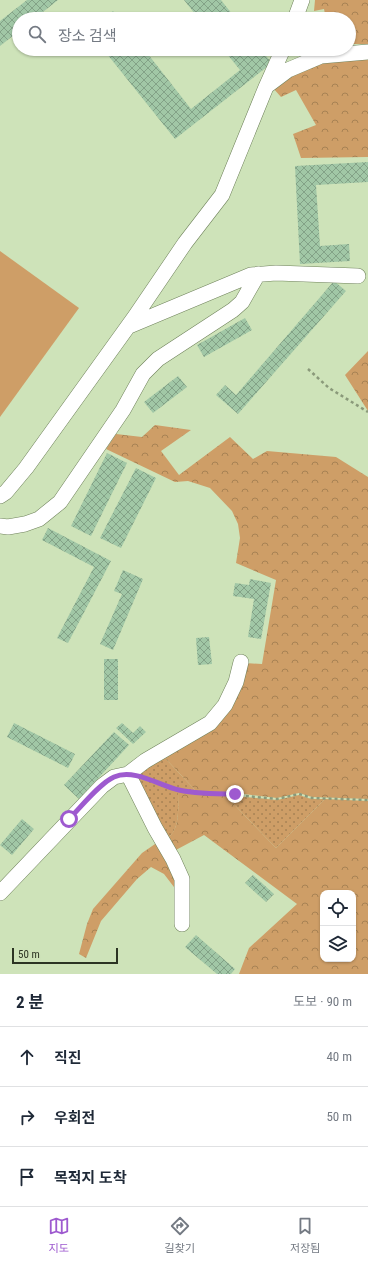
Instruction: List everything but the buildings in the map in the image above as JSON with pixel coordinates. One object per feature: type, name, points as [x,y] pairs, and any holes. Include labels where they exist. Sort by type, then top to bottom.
[{"type":"lane","points":[[298,12],[302,0]]},
{"type":"lane","points":[[356,53],[368,52]]},
{"type":"lane","points":[[0,496],[6,492],[26,468],[129,326],[185,243],[222,195],[280,56]]},
{"type":"lane","points":[[266,87],[288,70],[321,56]]},
{"type":"lane","points":[[129,326],[251,275],[276,273],[358,276]]},
{"type":"lane","points":[[0,526],[8,527],[25,524],[39,519],[60,502],[123,410],[143,374],[158,359],[233,310],[242,302],[258,274]]},
{"type":"lane","points":[[0,893],[102,786],[114,777],[128,774],[145,761],[210,723],[225,705],[236,682],[241,662]]},
{"type":"lane","points":[[128,774],[182,879],[182,924]]},
{"type":"path","points":[[308,369],[329,388],[368,412]]},
{"type":"path","points":[[128,774],[178,790],[213,794],[235,794],[277,799],[299,794],[312,798],[368,800]]},
{"type":"green space","points":[[315,0],[368,0],[368,44],[356,44],[356,12],[325,12],[324,9],[314,11]]},
{"type":"green space","points":[[368,57],[368,157],[301,158],[293,134],[316,125],[296,90],[281,97],[273,88],[288,77],[316,63]]},
{"type":"green space","points":[[0,251],[79,308],[0,417]]},
{"type":"green space","points":[[368,351],[368,411],[345,375]]},
{"type":"green space","points":[[155,425],[191,430],[161,451],[179,475],[230,437],[253,459],[267,451],[336,457],[368,477],[368,799],[312,797],[299,793],[277,798],[235,793],[201,792],[213,795],[225,795],[276,848],[325,799],[368,801],[368,974],[239,974],[249,948],[297,904],[204,835],[174,851],[165,840],[174,831],[178,818],[178,791],[196,791],[164,757],[219,721],[245,663],[262,664],[276,580],[236,563],[240,538],[238,524],[232,511],[210,488],[188,481],[175,482],[106,449],[116,434],[142,437]]},
{"type":"green space","points":[[164,757],[196,791],[179,789],[137,775]]},
{"type":"green space","points":[[135,777],[178,791],[178,818],[174,831],[165,840]]},
{"type":"green space","points":[[225,795],[277,800],[299,795],[311,799],[325,799],[276,848]]},
{"type":"green space","points":[[158,842],[176,877],[177,891],[164,874],[151,867],[137,879],[101,921],[86,958],[79,954],[87,924],[93,909],[142,853]]},
{"type":"route","points":[[69,819],[102,786],[114,777],[128,774],[178,790],[213,794],[235,794]]}]
